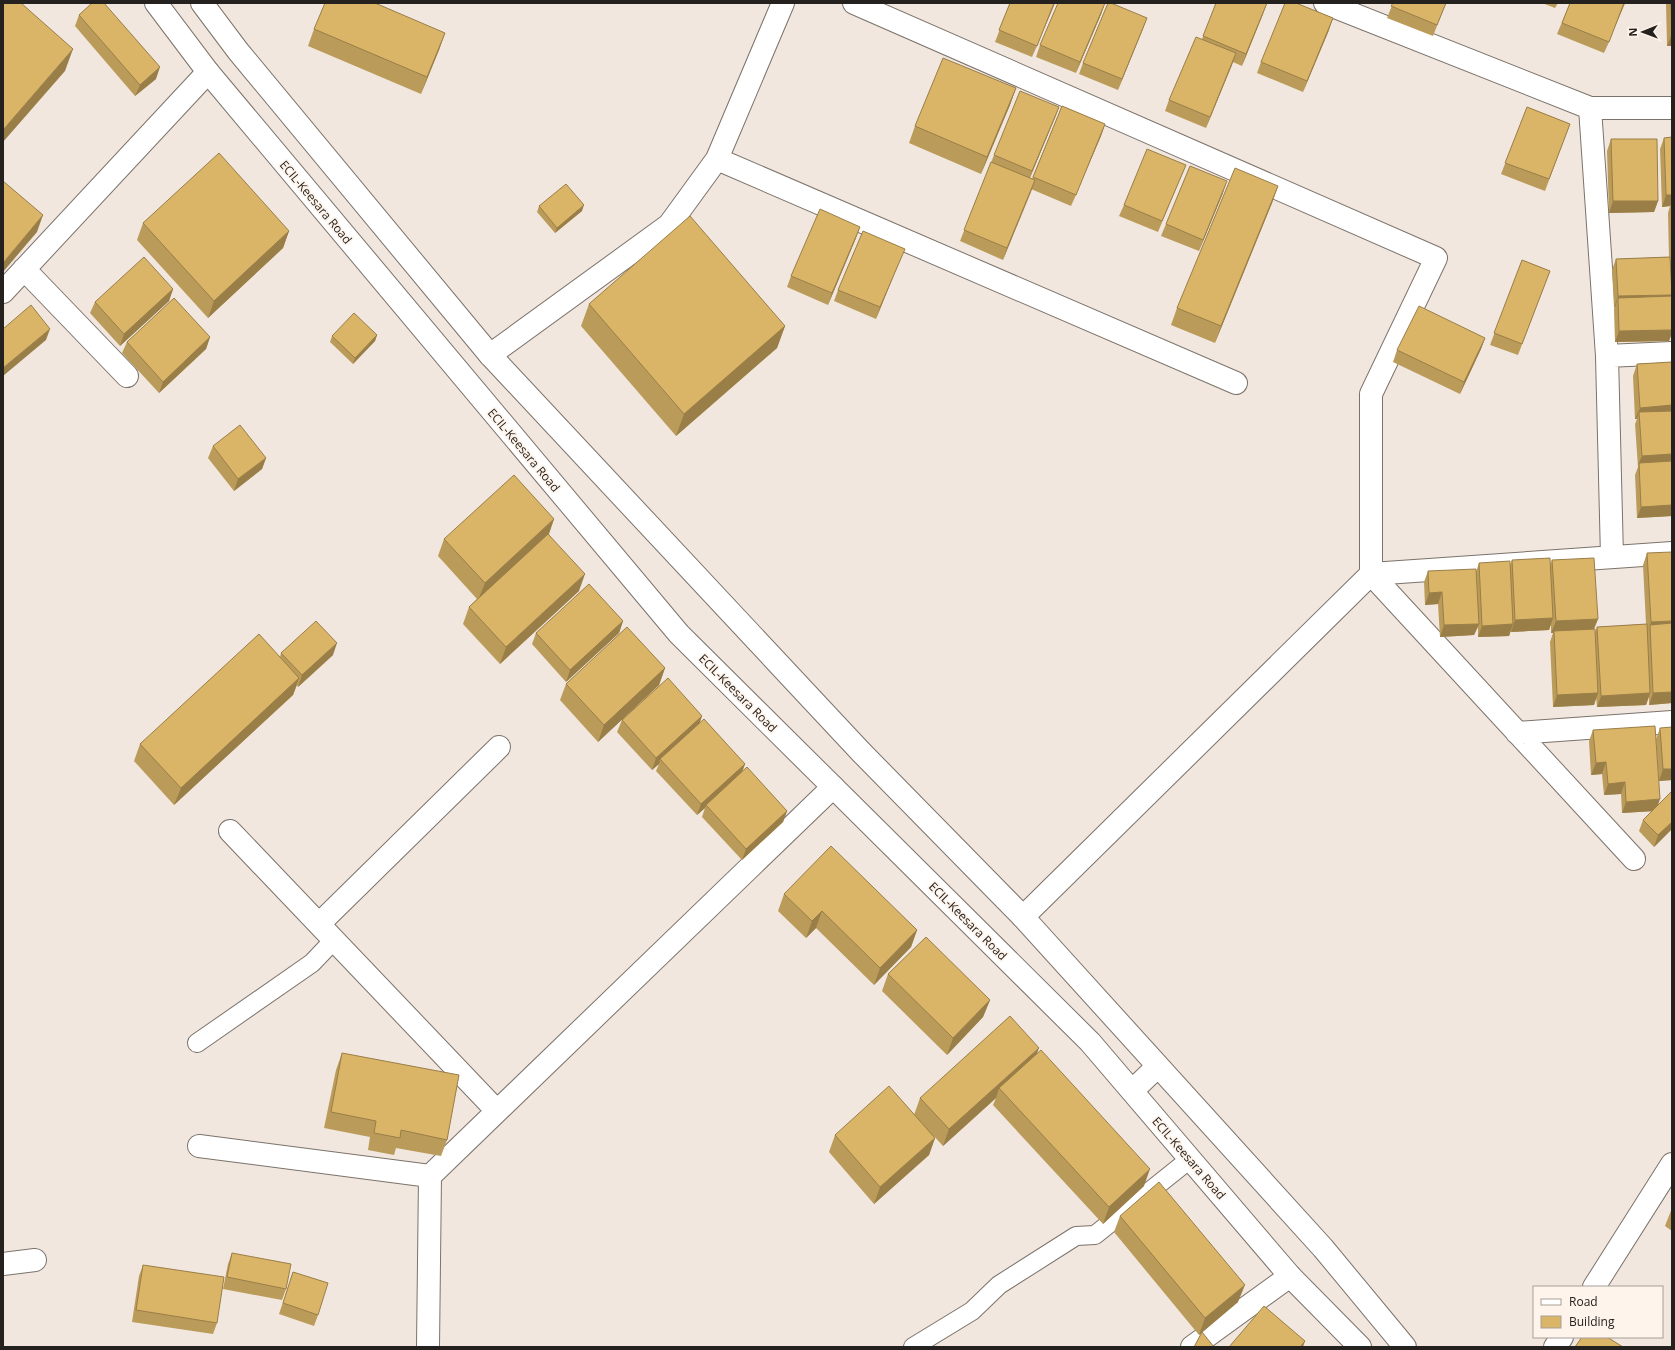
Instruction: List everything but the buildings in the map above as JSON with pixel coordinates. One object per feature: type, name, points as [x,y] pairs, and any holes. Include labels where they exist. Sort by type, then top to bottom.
[{"type":"street","name":"ECIL-Keesara Road","points":[[156,3],[208,72],[679,634],[1085,1036],[1290,1276],[1360,1347]]},
{"type":"street","points":[[202,3],[238,51],[490,355],[856,746],[1023,917],[1323,1248],[1405,1347]]},
{"type":"street","points":[[490,355],[669,225],[717,158],[783,3]]},
{"type":"street","points":[[854,3],[1436,258],[1371,394],[1371,574],[1634,859]]},
{"type":"street","points":[[1325,3],[1590,108],[1672,108]]},
{"type":"street","points":[[3,292],[208,72]]},
{"type":"street","points":[[1590,108],[1607,356],[1612,557]]},
{"type":"street","points":[[717,158],[1236,383]]},
{"type":"street","points":[[24,269],[127,376]]},
{"type":"street","points":[[1607,356],[1672,353]]},
{"type":"street","points":[[1023,917],[1371,574],[1672,553]]},
{"type":"street","points":[[1517,732],[1672,722]]},
{"type":"street","points":[[319,924],[498,747]]},
{"type":"street","points":[[428,1347],[430,1176],[833,787]]},
{"type":"street","points":[[230,831],[497,1111]]},
{"type":"street","points":[[1132,1091],[1158,1066]]},
{"type":"street","points":[[199,1146],[430,1176]]},
{"type":"street","points":[[1595,1286],[1672,1164]]},
{"type":"street","points":[[3,1264],[35,1260]]},
{"type":"street","points":[[1192,1347],[1290,1276]]},
{"type":"street","points":[[1555,1347],[1561,1338]]},
{"type":"lane","points":[[197,1043],[312,964],[334,940]]},
{"type":"lane","points":[[913,1347],[972,1311],[999,1285],[1076,1236],[1095,1235],[1190,1159]]}]
